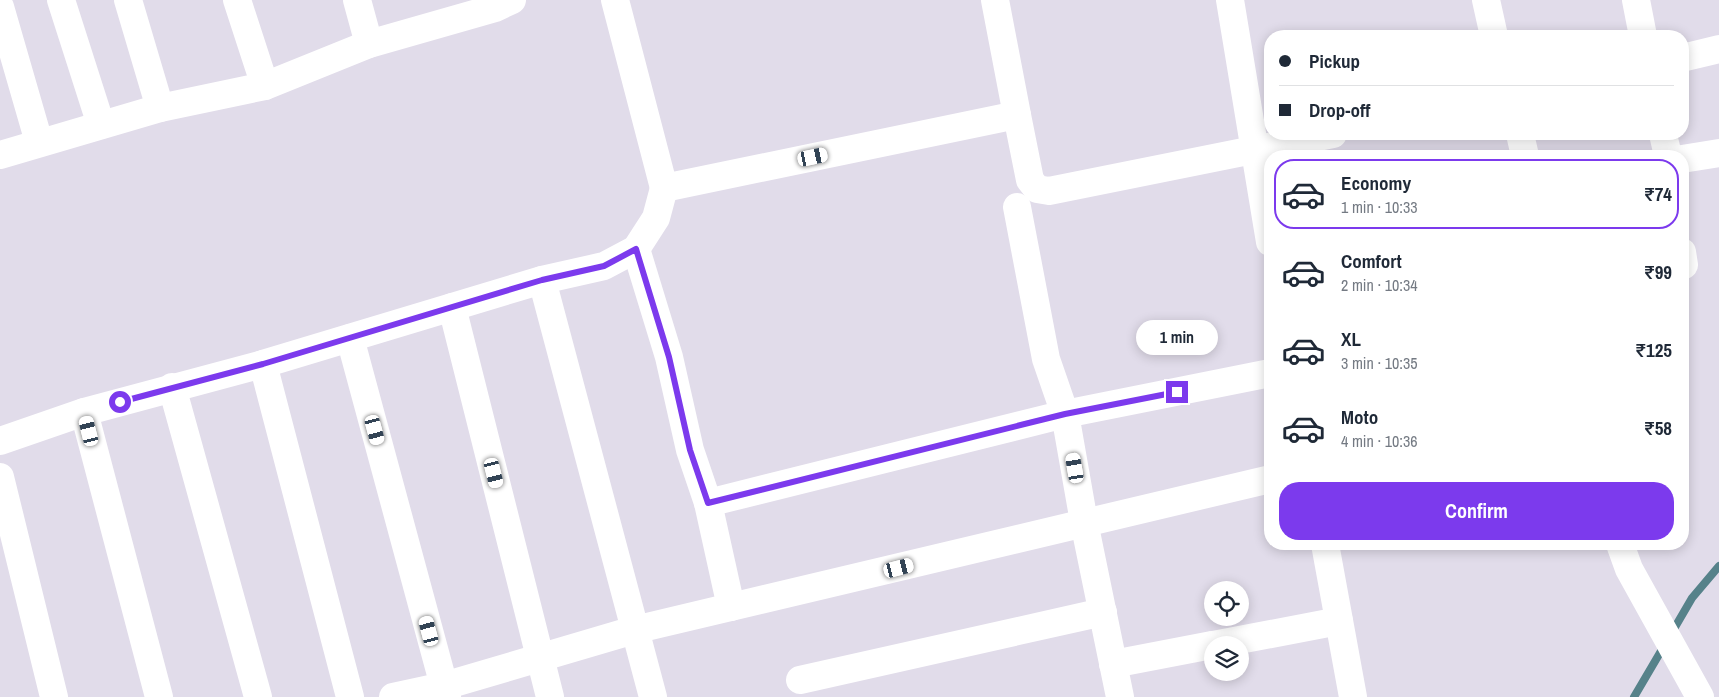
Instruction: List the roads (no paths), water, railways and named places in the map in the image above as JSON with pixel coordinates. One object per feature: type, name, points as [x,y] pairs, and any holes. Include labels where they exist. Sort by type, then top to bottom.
[{"type":"street","points":[[61,0],[101,125]]},
{"type":"street","points":[[128,0],[160,108]]},
{"type":"street","points":[[237,0],[266,86]]},
{"type":"street","points":[[357,0],[369,44]]},
{"type":"street","points":[[0,441],[84,412],[263,364],[542,280],[604,266],[636,249],[656,218],[664,188],[615,0]]},
{"type":"street","points":[[995,0],[1030,180],[1037,189],[1049,191],[1302,140]]},
{"type":"street","points":[[1230,0],[1264,210]]},
{"type":"street","points":[[1486,0],[1493,30]]},
{"type":"street","points":[[1636,0],[1642,30]]},
{"type":"street","points":[[0,154],[160,108],[266,86],[369,44],[500,2]]},
{"type":"street","points":[[0,7],[39,142]]},
{"type":"street","points":[[1689,56],[1719,49]]},
{"type":"street","points":[[664,188],[1017,115]]},
{"type":"street","points":[[1689,158],[1719,153]]},
{"type":"street","points":[[1017,207],[1046,359],[1065,414],[1084,522],[1120,697]]},
{"type":"street","points":[[636,249],[669,357],[690,450],[708,503],[731,607]]},
{"type":"street","points":[[542,280],[653,697]]},
{"type":"street","points":[[452,307],[550,697]]},
{"type":"street","points":[[350,338],[446,691]]},
{"type":"street","points":[[263,364],[350,697]]},
{"type":"street","points":[[708,503],[1065,414],[1264,375]]},
{"type":"street","points":[[172,387],[258,697]]},
{"type":"street","points":[[84,412],[159,697]]},
{"type":"street","points":[[0,477],[54,697]]},
{"type":"street","points":[[393,697],[446,691],[540,657],[634,630],[1264,480]]},
{"type":"street","points":[[1326,550],[1353,697]]},
{"type":"street","points":[[1622,550],[1629,569],[1700,697]]},
{"type":"street","points":[[800,680],[1103,612]]},
{"type":"street","points":[[1249,638],[1339,621]]},
{"type":"street","points":[[1113,664],[1204,647]]},
{"type":"waterway","points":[[1671,634],[1692,598],[1719,566]]},
{"type":"waterway","points":[[1634,697],[1664,646]]}]
